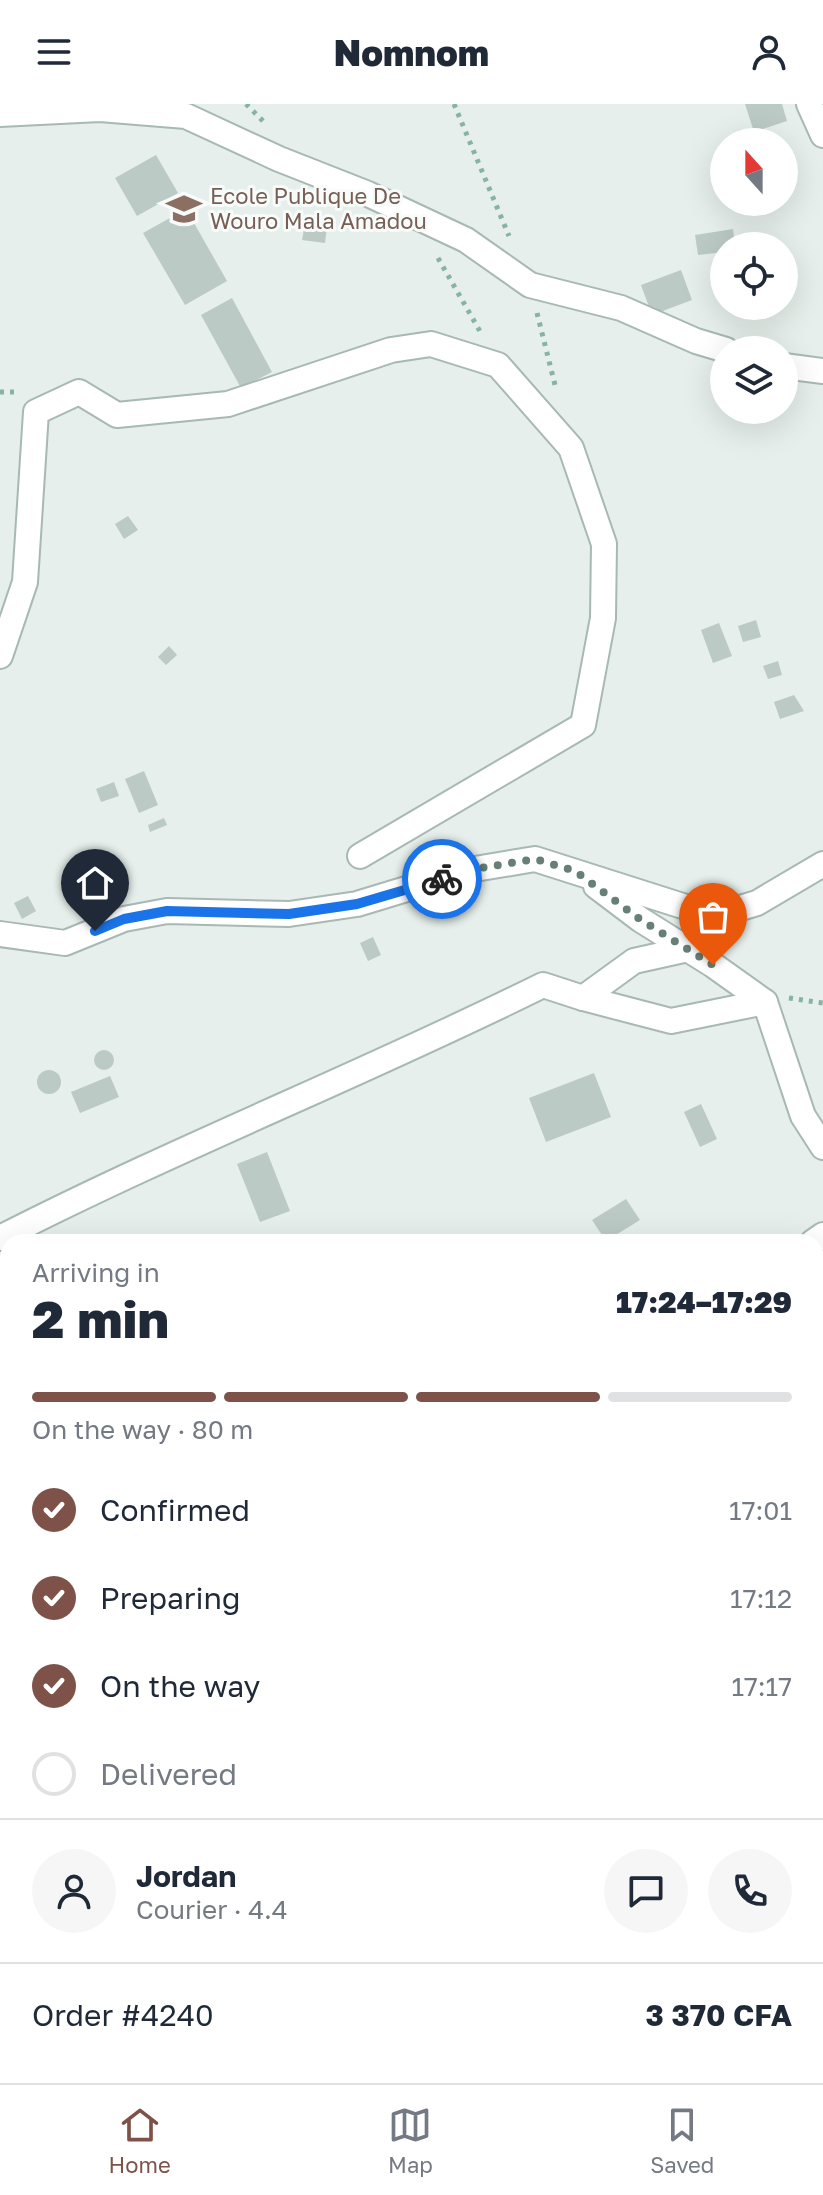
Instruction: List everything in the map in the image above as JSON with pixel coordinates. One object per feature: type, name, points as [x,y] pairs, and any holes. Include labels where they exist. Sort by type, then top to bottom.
[{"type":"street","points":[[809,104],[823,135]]},
{"type":"street","points":[[0,114],[100,109],[186,116],[466,240],[530,285],[621,308],[710,345]]},
{"type":"street","points":[[0,656],[25,582],[36,412],[79,392],[117,415],[228,404],[391,350],[431,344],[498,365],[571,448],[604,544],[603,618],[583,725],[360,856]]},
{"type":"street","points":[[798,368],[823,371]]},
{"type":"street","points":[[0,934],[65,943],[124,919],[167,911],[289,914],[357,904],[469,870],[535,859],[714,916],[757,903],[823,864]]},
{"type":"street","points":[[575,871],[641,920],[765,1002],[803,1116],[823,1147]]},
{"type":"street","points":[[583,998],[634,961],[688,949]]},
{"type":"street","points":[[8,1234],[298,1097],[435,1039],[543,985],[671,1021],[765,1002]]},
{"type":"building","points":[[745,104],[782,104],[787,121],[766,128],[753,128]]},
{"type":"building","points":[[156,155],[178,193],[137,216],[115,178]]},
{"type":"building","points":[[186,209],[227,281],[185,305],[143,233]]},
{"type":"building","points":[[305,224],[327,227],[325,243],[302,240]]},
{"type":"building","points":[[710,233],[710,254],[698,255],[695,235]]},
{"type":"building","points":[[681,270],[692,300],[652,315],[641,285]]},
{"type":"building","points":[[232,298],[272,372],[241,388],[201,315]]},
{"type":"building","points":[[128,516],[138,530],[124,539],[115,524]]},
{"type":"building","points":[[756,620],[761,637],[743,642],[738,626]]},
{"type":"building","points":[[719,623],[732,656],[713,663],[701,630]]},
{"type":"building","points":[[169,646],[177,655],[166,665],[158,657]]},
{"type":"building","points":[[778,661],[782,675],[768,679],[763,666]]},
{"type":"building","points":[[794,695],[804,711],[780,719],[774,702]]},
{"type":"building","points":[[144,771],[158,805],[139,813],[125,779]]},
{"type":"building","points":[[114,782],[119,796],[101,802],[96,789]]},
{"type":"building","points":[[164,818],[167,825],[150,832],[148,825]]},
{"type":"building","points":[[28,896],[36,911],[22,919],[14,903]]},
{"type":"building","points":[[373,937],[381,955],[368,961],[360,943]]},
{"type":"building","points":[[104,1050],[111,1053],[114,1060],[111,1067],[104,1070],[97,1067],[94,1060],[97,1053]]},
{"type":"building","points":[[49,1070],[60,1077],[61,1082],[54,1093],[49,1094],[38,1087],[37,1082],[44,1071]]},
{"type":"building","points":[[594,1073],[611,1117],[546,1142],[529,1098]]},
{"type":"building","points":[[110,1076],[119,1097],[80,1113],[71,1092]]},
{"type":"building","points":[[701,1104],[717,1139],[700,1147],[684,1112]]},
{"type":"building","points":[[267,1152],[290,1211],[260,1222],[237,1164]]},
{"type":"building","points":[[626,1199],[640,1220],[617,1234],[601,1234],[592,1220]]},
{"type":"way so far","points":[[442,879],[469,870],[535,859],[575,871],[641,920],[713,965]]},
{"type":"place","name":"Ecole Publique De Wouro Mala Amadou","points":[[184,209]]},
{"type":"route","points":[[95,931],[124,919],[167,911],[289,914],[357,904],[442,879]]}]
